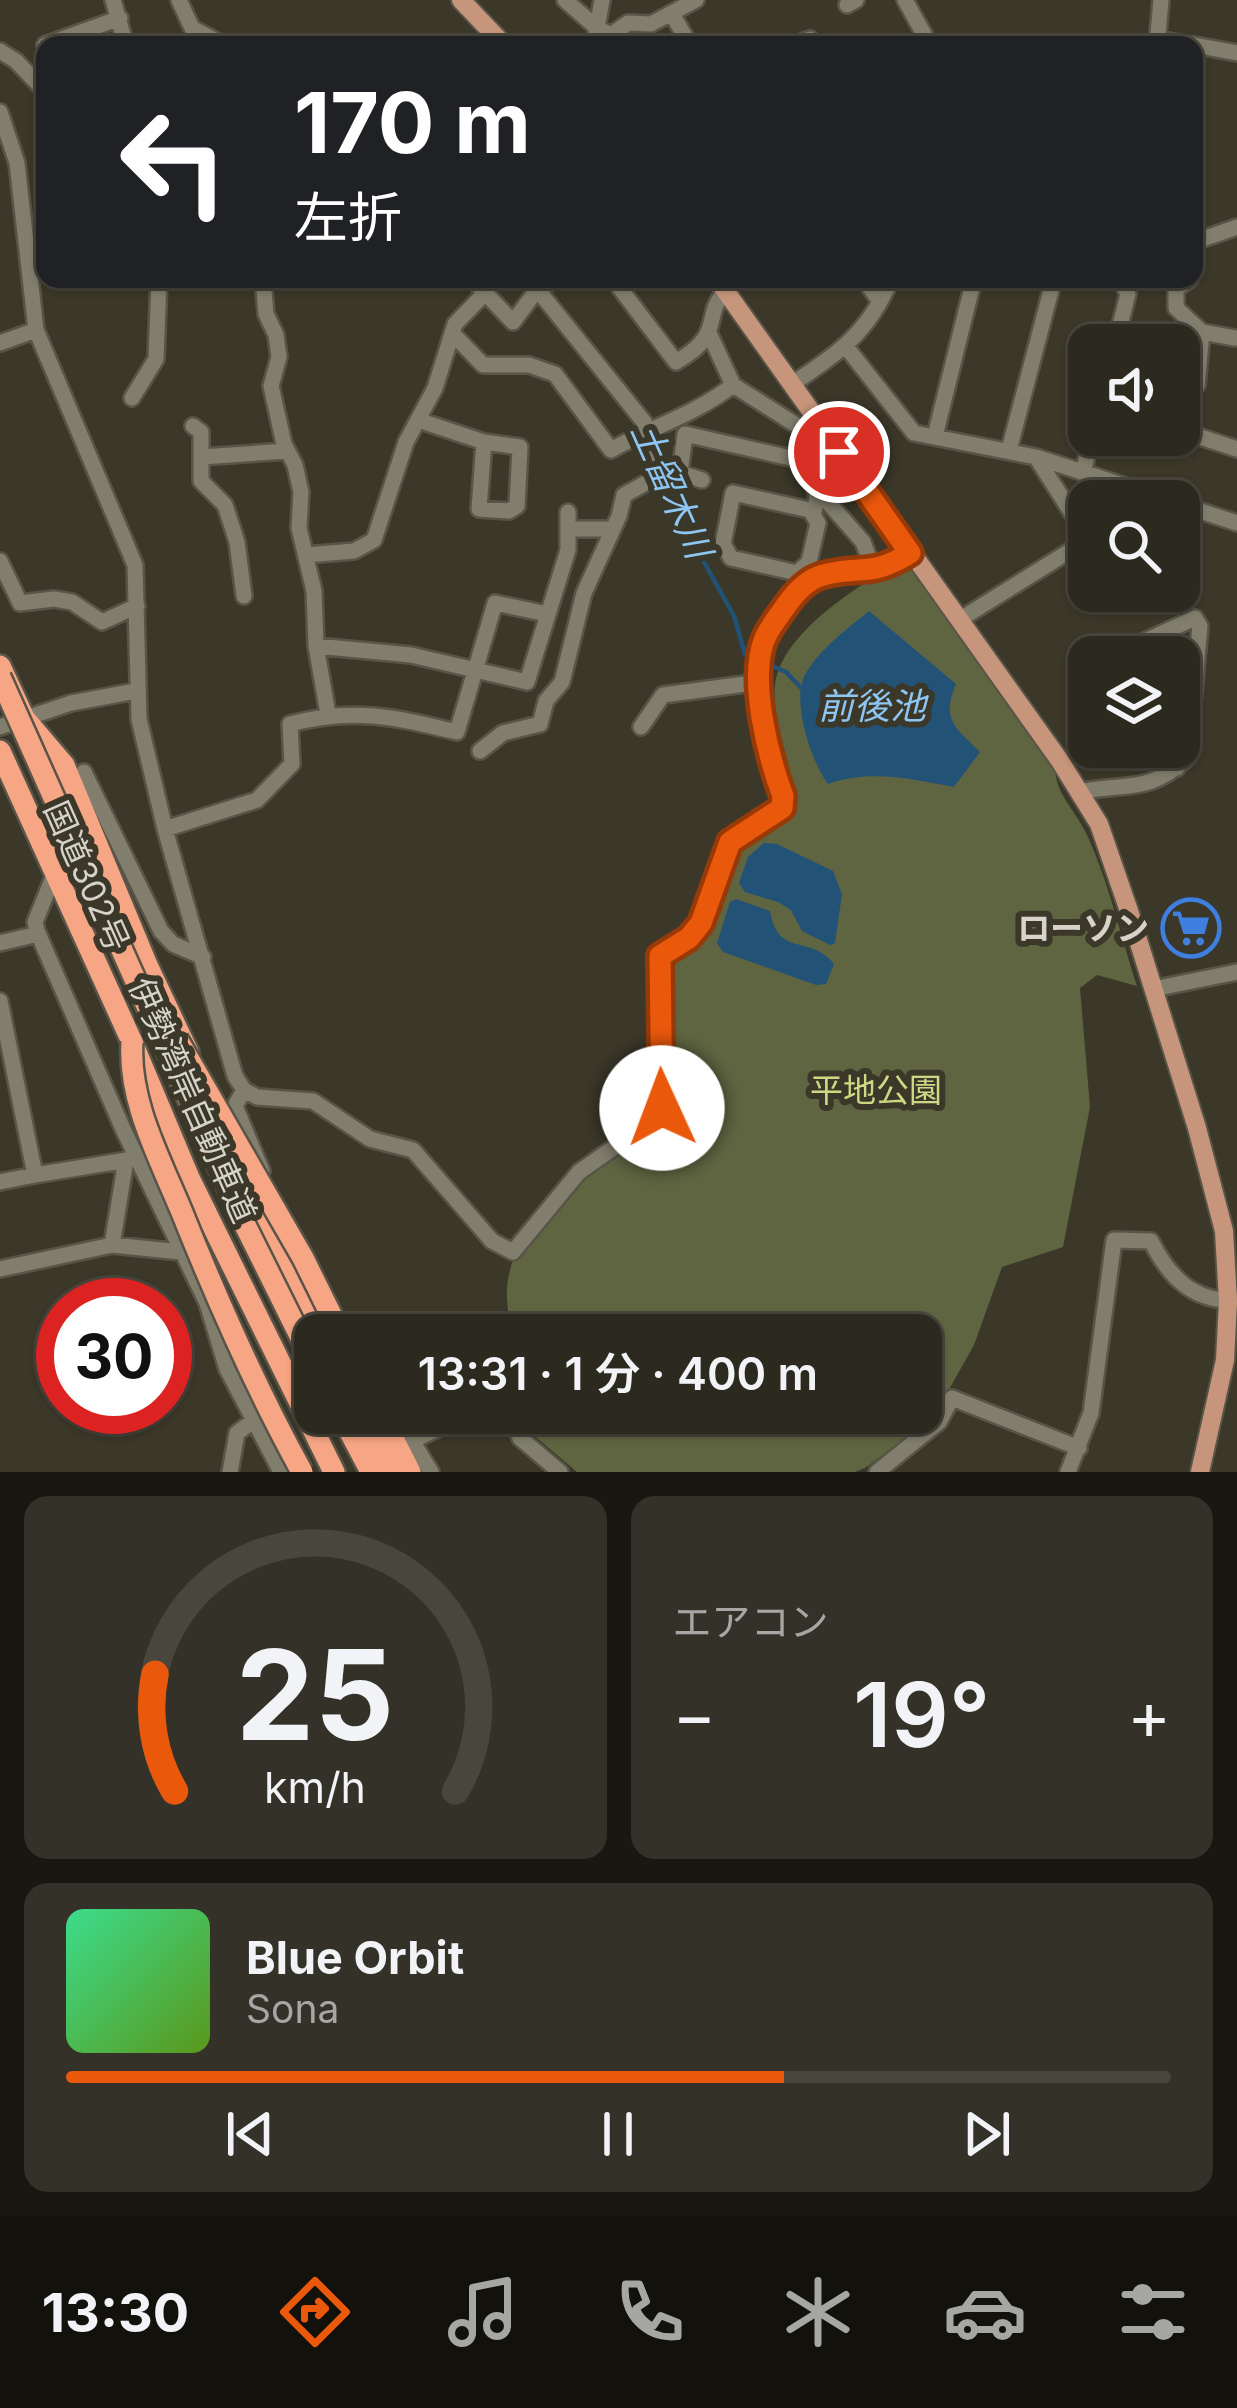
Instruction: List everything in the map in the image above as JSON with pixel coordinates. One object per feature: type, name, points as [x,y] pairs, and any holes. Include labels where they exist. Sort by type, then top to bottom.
[{"type":"highway","name":"国道302号","points":[[0,666],[24,718],[64,765],[147,965],[308,1314]]},
{"type":"highway","name":"伊勢湾岸自動車道","points":[[0,676],[243,1221],[294,1324]]},
{"type":"highway","name":"伊勢湾岸自動車道","points":[[0,751],[133,1042],[190,1180],[332,1472]]},
{"type":"highway","name":"国道302号","points":[[0,761],[211,1237],[332,1472]]},
{"type":"highway","points":[[130,962],[295,1244],[330,1314]]},
{"type":"highway","points":[[133,1042],[135,1091],[157,1153],[216,1299],[302,1472]]},
{"type":"highway","points":[[351,1434],[371,1472]]},
{"type":"highway","points":[[371,1434],[393,1472]]},
{"type":"highway","points":[[391,1434],[410,1472]]},
{"type":"main road","points":[[461,0],[495,36]]},
{"type":"main road","points":[[722,288],[1099,824],[1217,1199],[1226,1244],[1233,1300],[1201,1472]]},
{"type":"street","points":[[112,0],[124,36]]},
{"type":"street","points":[[179,0],[191,28],[202,36]]},
{"type":"street","points":[[566,0],[595,36]]},
{"type":"street","points":[[596,36],[602,0]]},
{"type":"street","points":[[604,36],[628,22],[651,25],[696,0]]},
{"type":"street","points":[[905,0],[925,36]]},
{"type":"street","points":[[1158,36],[1161,0]]},
{"type":"street","points":[[672,14],[685,36]]},
{"type":"street","points":[[70,36],[120,18]]},
{"type":"street","points":[[5,54],[36,47]]},
{"type":"street","points":[[1203,47],[1237,52]]},
{"type":"street","points":[[5,54],[36,83]]},
{"type":"street","points":[[0,112],[17,164],[36,330],[135,565],[136,691],[165,829],[236,1076],[244,1090],[256,1097],[313,1101],[370,1139],[413,1150],[492,1241],[512,1252],[579,1172],[658,1116],[660,956],[689,938],[701,923],[730,842],[782,808],[763,719],[760,668],[770,630],[807,583],[832,573],[874,571],[910,553]]},
{"type":"street","points":[[1203,241],[1237,227]]},
{"type":"street","points":[[132,398],[156,359],[159,288]]},
{"type":"street","points":[[264,288],[279,357],[271,386],[301,492],[299,528],[314,591],[316,646],[328,714]]},
{"type":"street","points":[[480,288],[513,322],[538,288]]},
{"type":"street","points":[[480,751],[502,733],[540,724],[546,701],[562,682],[584,593],[624,495],[662,474],[648,429],[546,288]]},
{"type":"street","points":[[620,288],[676,362],[709,333]]},
{"type":"street","points":[[720,288],[709,333],[734,385],[809,433],[812,473],[820,493],[863,542],[874,571]]},
{"type":"street","points":[[870,288],[880,302]]},
{"type":"street","points":[[792,384],[847,348],[887,288]]},
{"type":"street","points":[[935,436],[972,288]]},
{"type":"street","points":[[1009,450],[1052,288]]},
{"type":"street","points":[[1119,324],[1124,288]]},
{"type":"street","points":[[1178,288],[1176,308],[1202,332],[1235,338]]},
{"type":"street","points":[[306,555],[354,551],[374,540],[406,442],[435,388],[455,324],[485,293]]},
{"type":"street","points":[[0,343],[36,330]]},
{"type":"street","points":[[1200,353],[1202,332]]},
{"type":"street","points":[[452,333],[483,365],[529,365],[555,374],[611,449],[705,407],[734,385]]},
{"type":"street","points":[[847,348],[910,429],[920,435],[1009,450],[1101,480]]},
{"type":"street","points":[[418,420],[484,442],[520,447],[517,506],[509,511],[479,509],[484,442]]},
{"type":"street","points":[[193,426],[201,432],[202,481],[225,505],[237,542],[244,596]]},
{"type":"street","points":[[702,480],[680,473],[686,434],[813,463]]},
{"type":"street","points":[[1200,437],[1237,449]]},
{"type":"street","points":[[201,457],[287,451]]},
{"type":"street","points":[[1082,473],[1086,456]]},
{"type":"street","points":[[1036,457],[1068,507]]},
{"type":"street","points":[[814,511],[733,493],[723,544],[731,558],[797,573],[809,562],[820,493]]},
{"type":"street","points":[[1200,510],[1237,523]]},
{"type":"street","points":[[316,646],[411,655],[526,682],[568,550],[568,520],[613,529]]},
{"type":"street","points":[[958,620],[1068,552]]},
{"type":"street","points":[[0,561],[20,603],[72,602],[102,622],[137,606]]},
{"type":"street","points":[[165,829],[257,800],[292,764],[290,724],[328,714],[381,714],[457,732],[495,603],[547,614]]},
{"type":"street","points":[[1156,636],[1196,618],[1199,636]]},
{"type":"street","points":[[641,728],[663,695],[760,668]]},
{"type":"street","points":[[0,727],[71,703],[136,691]]},
{"type":"street","points":[[1078,792],[1132,789],[1177,768]]},
{"type":"street","points":[[84,772],[161,931],[173,944],[203,957]]},
{"type":"street","points":[[52,880],[35,922],[38,934],[132,1159],[207,1303],[227,1369],[281,1472]]},
{"type":"street","points":[[0,944],[38,934]]},
{"type":"street","points":[[1153,989],[1237,972]]},
{"type":"street","points":[[0,1000],[35,1175]]},
{"type":"street","points":[[244,1090],[235,1106],[270,1191],[284,1204],[342,1314]]},
{"type":"street","points":[[0,1182],[132,1159]]},
{"type":"street","points":[[112,1245],[132,1159]]},
{"type":"street","points":[[1068,1472],[1091,1413],[1114,1240],[1151,1241],[1184,1286],[1198,1295],[1233,1300]]},
{"type":"street","points":[[0,1269],[112,1245],[181,1252]]},
{"type":"street","points":[[877,1472],[940,1422],[952,1398],[1079,1448]]},
{"type":"street","points":[[230,1472],[236,1432],[253,1421]]},
{"type":"street","points":[[408,1434],[431,1472]]},
{"type":"street","points":[[412,1441],[426,1434]]},
{"type":"street","points":[[519,1434],[560,1472]]},
{"type":"green space","name":"平地公園","points":[[906,557],[1055,766],[1062,793],[1101,869],[1137,986],[1097,975],[1080,988],[1090,1107],[1063,1247],[1002,1267],[974,1345],[942,1402],[942,1314],[509,1314],[507,1295],[513,1262],[544,1209],[661,1096],[659,989],[670,954],[698,920],[728,850],[796,796],[776,710],[775,685],[781,665],[808,627]]},
{"type":"green space","name":"平地公園","points":[[532,1434],[911,1434],[855,1472],[577,1472]]},
{"type":"water","name":"前後池","points":[[869,611],[956,684],[950,715],[980,752],[954,787],[875,776],[828,784],[815,761],[801,713],[802,684],[819,655]]},
{"type":"water","points":[[764,843],[777,844],[833,871],[842,894],[835,943],[802,931],[791,910],[778,902],[745,892],[739,883],[748,857]]},
{"type":"water","points":[[736,899],[770,911],[774,926],[787,941],[825,955],[834,964],[826,984],[816,985],[723,952],[717,943],[730,902]]},
{"type":"building","name":"ローソン","points":[[1200,906],[1209,936],[1181,945],[1175,914]]},
{"type":"waterway","name":"土留木川","points":[[667,468],[674,508],[734,616],[745,654],[786,672],[805,692]]},
{"type":"place","name":"ローソン","points":[[1191,928]]},
{"type":"route","points":[[662,1108],[660,956],[689,938],[701,923],[730,842],[782,808],[763,719],[759,667],[763,642],[793,595],[812,579],[832,573],[872,572],[910,553],[839,452]]}]
